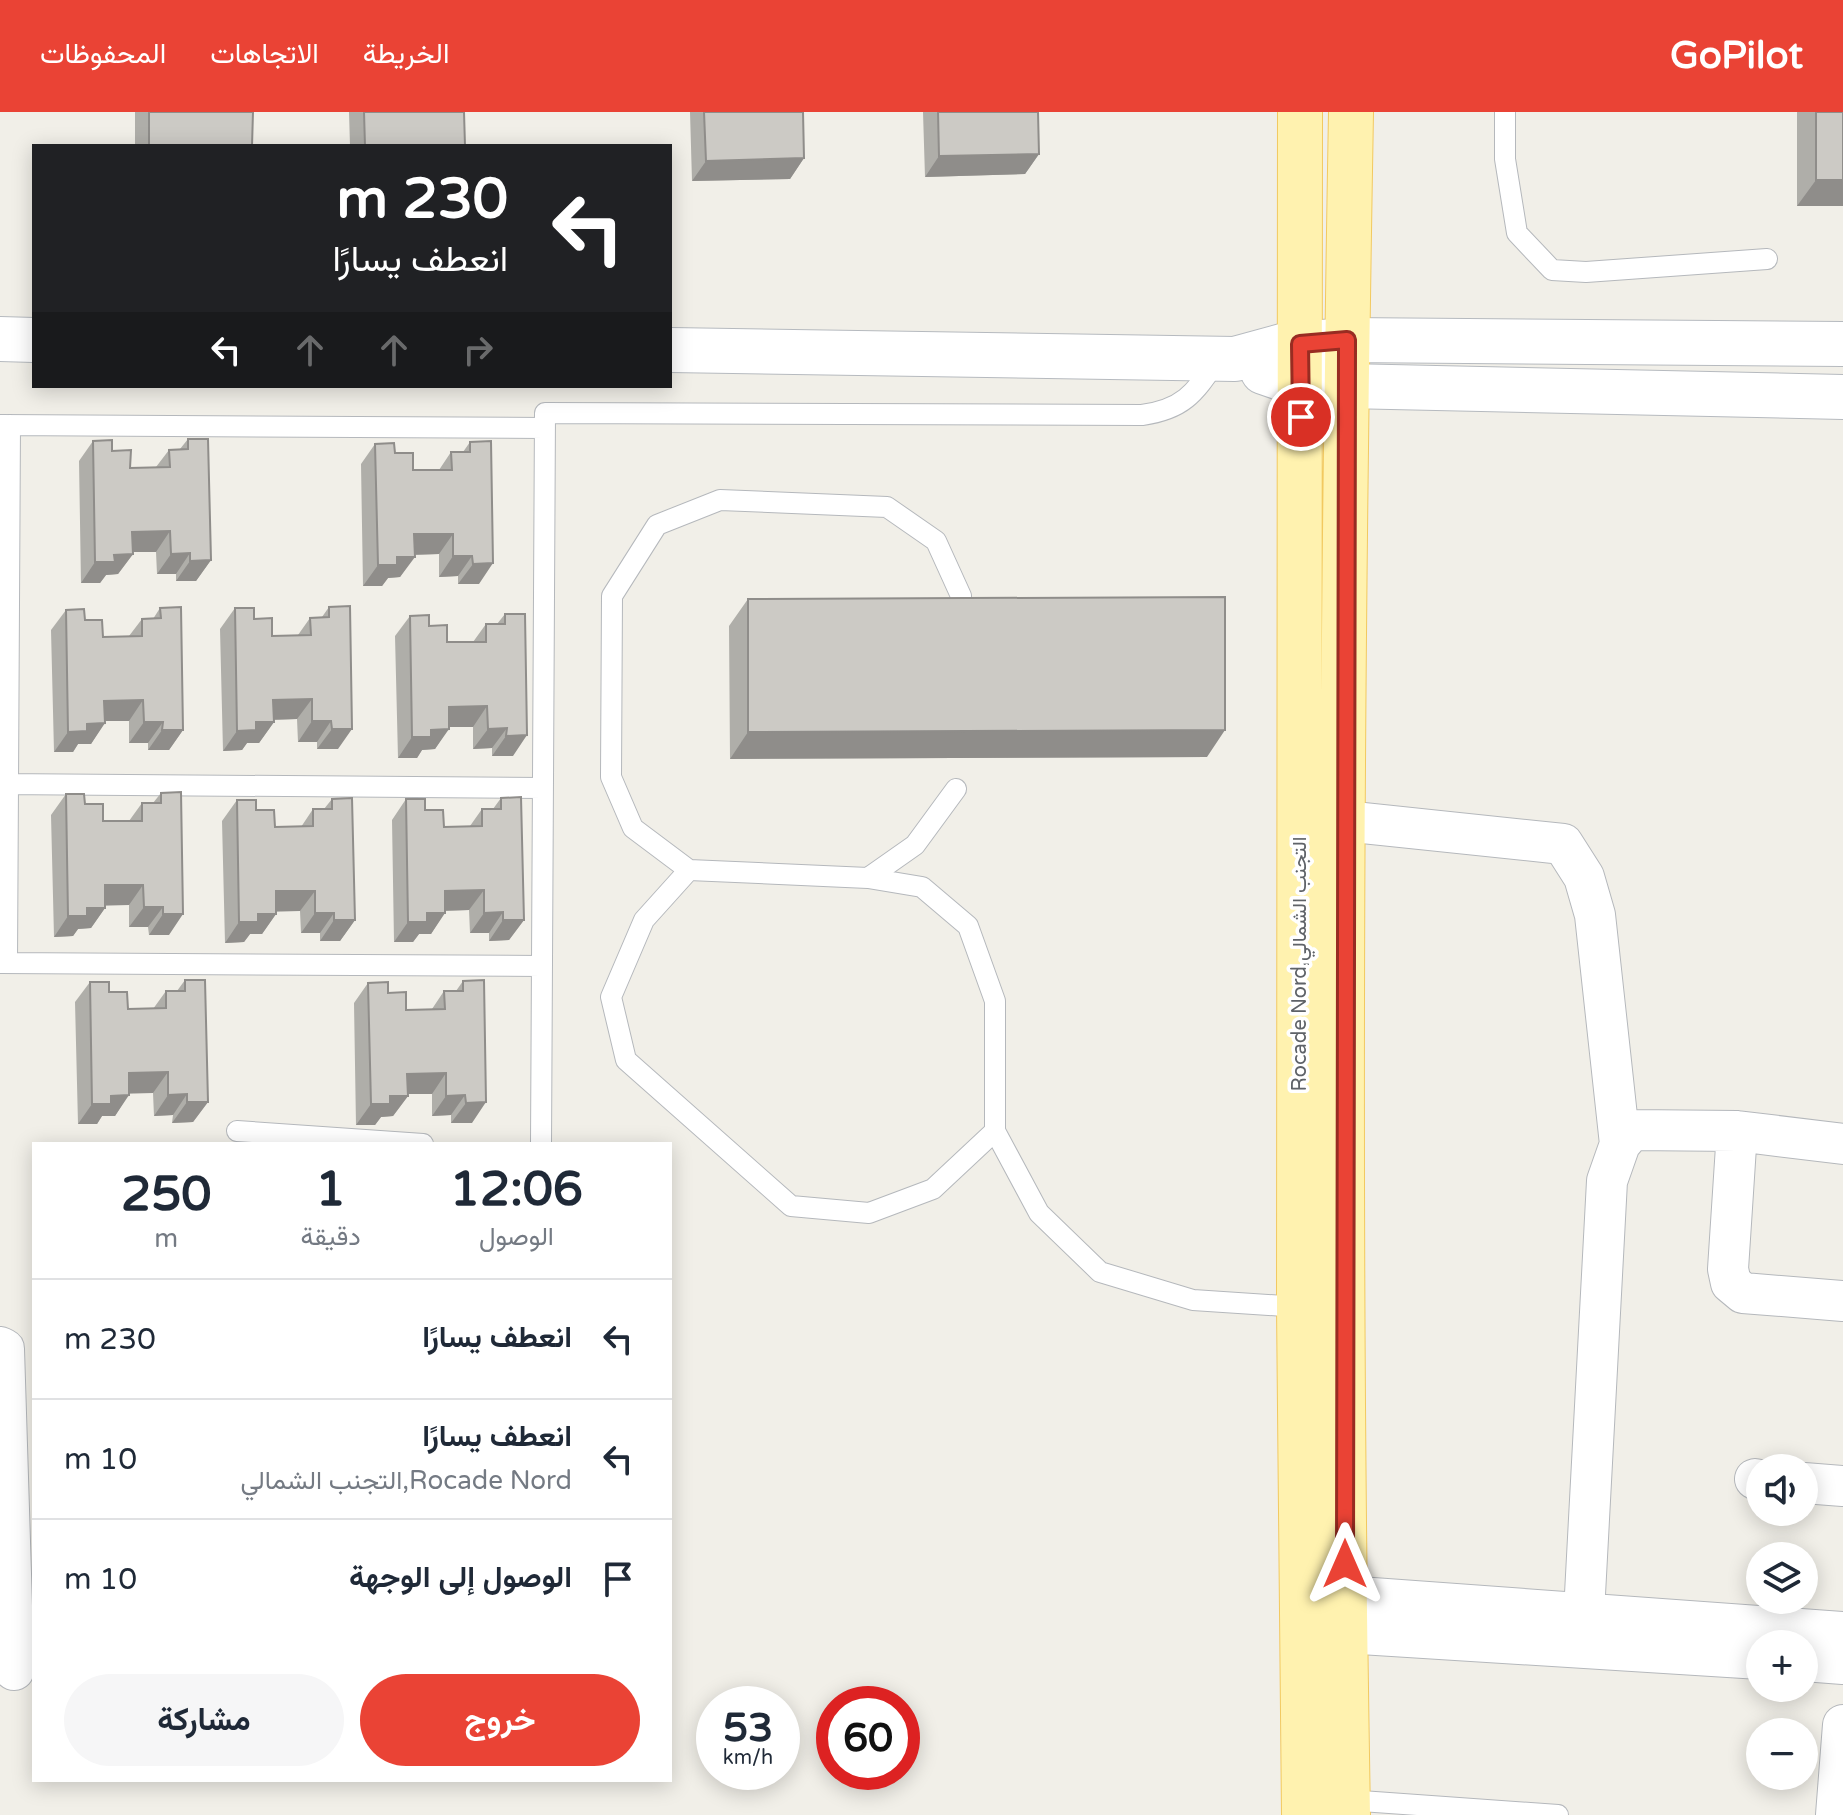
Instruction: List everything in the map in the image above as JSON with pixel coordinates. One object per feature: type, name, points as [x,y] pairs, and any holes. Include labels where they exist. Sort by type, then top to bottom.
[{"type":"main road","name":"Rocade Nord,التجنب الشمالي","points":[[1300,112],[1299,1307],[1304,1815]]},
{"type":"main road","points":[[1348,1808],[1344,821],[1345,386],[1351,112]]},
{"type":"street","points":[[0,339],[32,340]]},
{"type":"street","points":[[1300,364],[1347,340],[1843,344]]},
{"type":"street","points":[[672,350],[1226,359],[1300,364],[1345,386],[1843,397]]},
{"type":"street","points":[[1344,821],[1563,844],[1584,877],[1595,915],[1620,1144]]},
{"type":"street","points":[[1584,1613],[1607,1181],[1620,1144],[1632,1130],[1737,1131],[1843,1144]]},
{"type":"street","points":[[1737,1131],[1728,1269],[1731,1283],[1743,1293],[1843,1301]]},
{"type":"street","points":[[0,1347],[4,1349],[16,1670]]},
{"type":"street","points":[[1818,1484],[1843,1486]]},
{"type":"street","points":[[1300,1610],[1746,1658]]},
{"type":"street","points":[[1345,1615],[1584,1613],[1843,1632]]},
{"type":"street","points":[[1818,1662],[1843,1664]]},
{"type":"street","points":[[1836,1815],[1843,1725]]},
{"type":"lane","points":[[1505,112],[1505,159],[1517,233],[1552,270],[1586,272],[1767,259]]},
{"type":"lane","points":[[541,1142],[545,413],[1142,415],[1175,408],[1226,359]]},
{"type":"lane","points":[[542,966],[3,963],[5,425],[545,428]]},
{"type":"lane","points":[[961,596],[936,541],[887,507],[720,500],[657,525],[612,596],[611,777],[633,828],[689,870],[868,878],[922,887],[968,926],[995,1001],[995,1131],[1039,1213],[1100,1272],[1193,1300],[1299,1307]]},
{"type":"lane","points":[[4,784],[543,788]]},
{"type":"lane","points":[[868,878],[915,845],[956,789]]},
{"type":"lane","points":[[689,870],[644,920],[611,997],[626,1060],[791,1206],[869,1213],[933,1189],[995,1131]]},
{"type":"lane","points":[[237,1131],[394,1142]]},
{"type":"lane","points":[[1348,1808],[1558,1815]]},
{"type":"building","points":[[149,112],[253,112],[252,144],[149,144]]},
{"type":"building","points":[[364,112],[464,112],[465,144],[365,144]]},
{"type":"building","points":[[704,112],[803,112],[804,158],[706,161]]},
{"type":"building","points":[[938,112],[1038,112],[1039,154],[939,156]]},
{"type":"building","points":[[1816,112],[1843,112],[1843,180],[1816,180]]},
{"type":"building","points":[[188,439],[208,439],[211,560],[190,561],[190,553],[171,554],[170,531],[132,532],[133,554],[114,555],[115,562],[95,562],[93,441],[112,440],[112,451],[131,450],[130,468],[170,467],[169,450],[188,449]]},
{"type":"building","points":[[491,441],[493,563],[473,564],[472,556],[453,556],[453,534],[414,534],[415,557],[397,557],[397,565],[378,565],[375,444],[394,443],[395,453],[413,453],[413,470],[452,470],[451,452],[470,452],[470,442]]},
{"type":"building","points":[[1225,597],[1225,730],[748,732],[748,599]]},
{"type":"building","points":[[350,606],[352,729],[332,729],[331,721],[312,721],[312,699],[273,700],[274,722],[256,722],[256,730],[237,731],[235,608],[254,608],[254,619],[272,618],[272,636],[311,635],[310,618],[329,617],[329,607]]},
{"type":"building","points":[[181,607],[183,730],[162,730],[163,722],[144,722],[143,700],[104,701],[105,723],[87,724],[87,731],[68,732],[66,610],[84,609],[85,620],[102,620],[103,637],[142,636],[142,619],[161,618],[160,608]]},
{"type":"building","points":[[505,614],[525,614],[527,735],[506,736],[507,728],[488,729],[487,706],[449,707],[449,729],[431,730],[431,737],[412,737],[410,616],[429,615],[429,626],[447,625],[447,642],[486,642],[486,624],[505,624]]},
{"type":"building","points":[[181,792],[183,914],[163,914],[163,907],[144,907],[143,885],[105,885],[105,908],[87,908],[87,916],[68,916],[66,794],[84,794],[85,804],[103,804],[103,821],[142,821],[142,803],[161,803],[161,793]]},
{"type":"building","points":[[521,797],[524,920],[503,920],[503,912],[484,913],[484,890],[445,891],[445,913],[427,913],[427,922],[408,922],[406,799],[425,799],[425,810],[443,810],[444,827],[482,826],[482,809],[501,809],[501,798]]},
{"type":"building","points":[[352,798],[355,920],[334,920],[334,913],[315,913],[315,891],[276,891],[276,914],[258,914],[258,922],[239,922],[237,800],[256,800],[256,810],[274,810],[275,827],[313,826],[313,809],[332,809],[332,799]]},
{"type":"building","points":[[185,980],[205,980],[208,1102],[187,1102],[187,1094],[168,1095],[168,1072],[129,1073],[129,1095],[111,1096],[111,1104],[92,1104],[90,982],[109,982],[109,992],[127,992],[128,1009],[166,1008],[166,991],[185,991]]},
{"type":"building","points":[[484,980],[486,1102],[466,1103],[465,1095],[446,1096],[446,1073],[407,1074],[408,1096],[390,1096],[390,1104],[371,1104],[368,983],[388,982],[388,993],[406,992],[406,1010],[445,1009],[444,991],[463,991],[463,981]]},
{"type":"route","points":[[1301,417],[1300,344],[1347,340],[1345,1564]]}]
